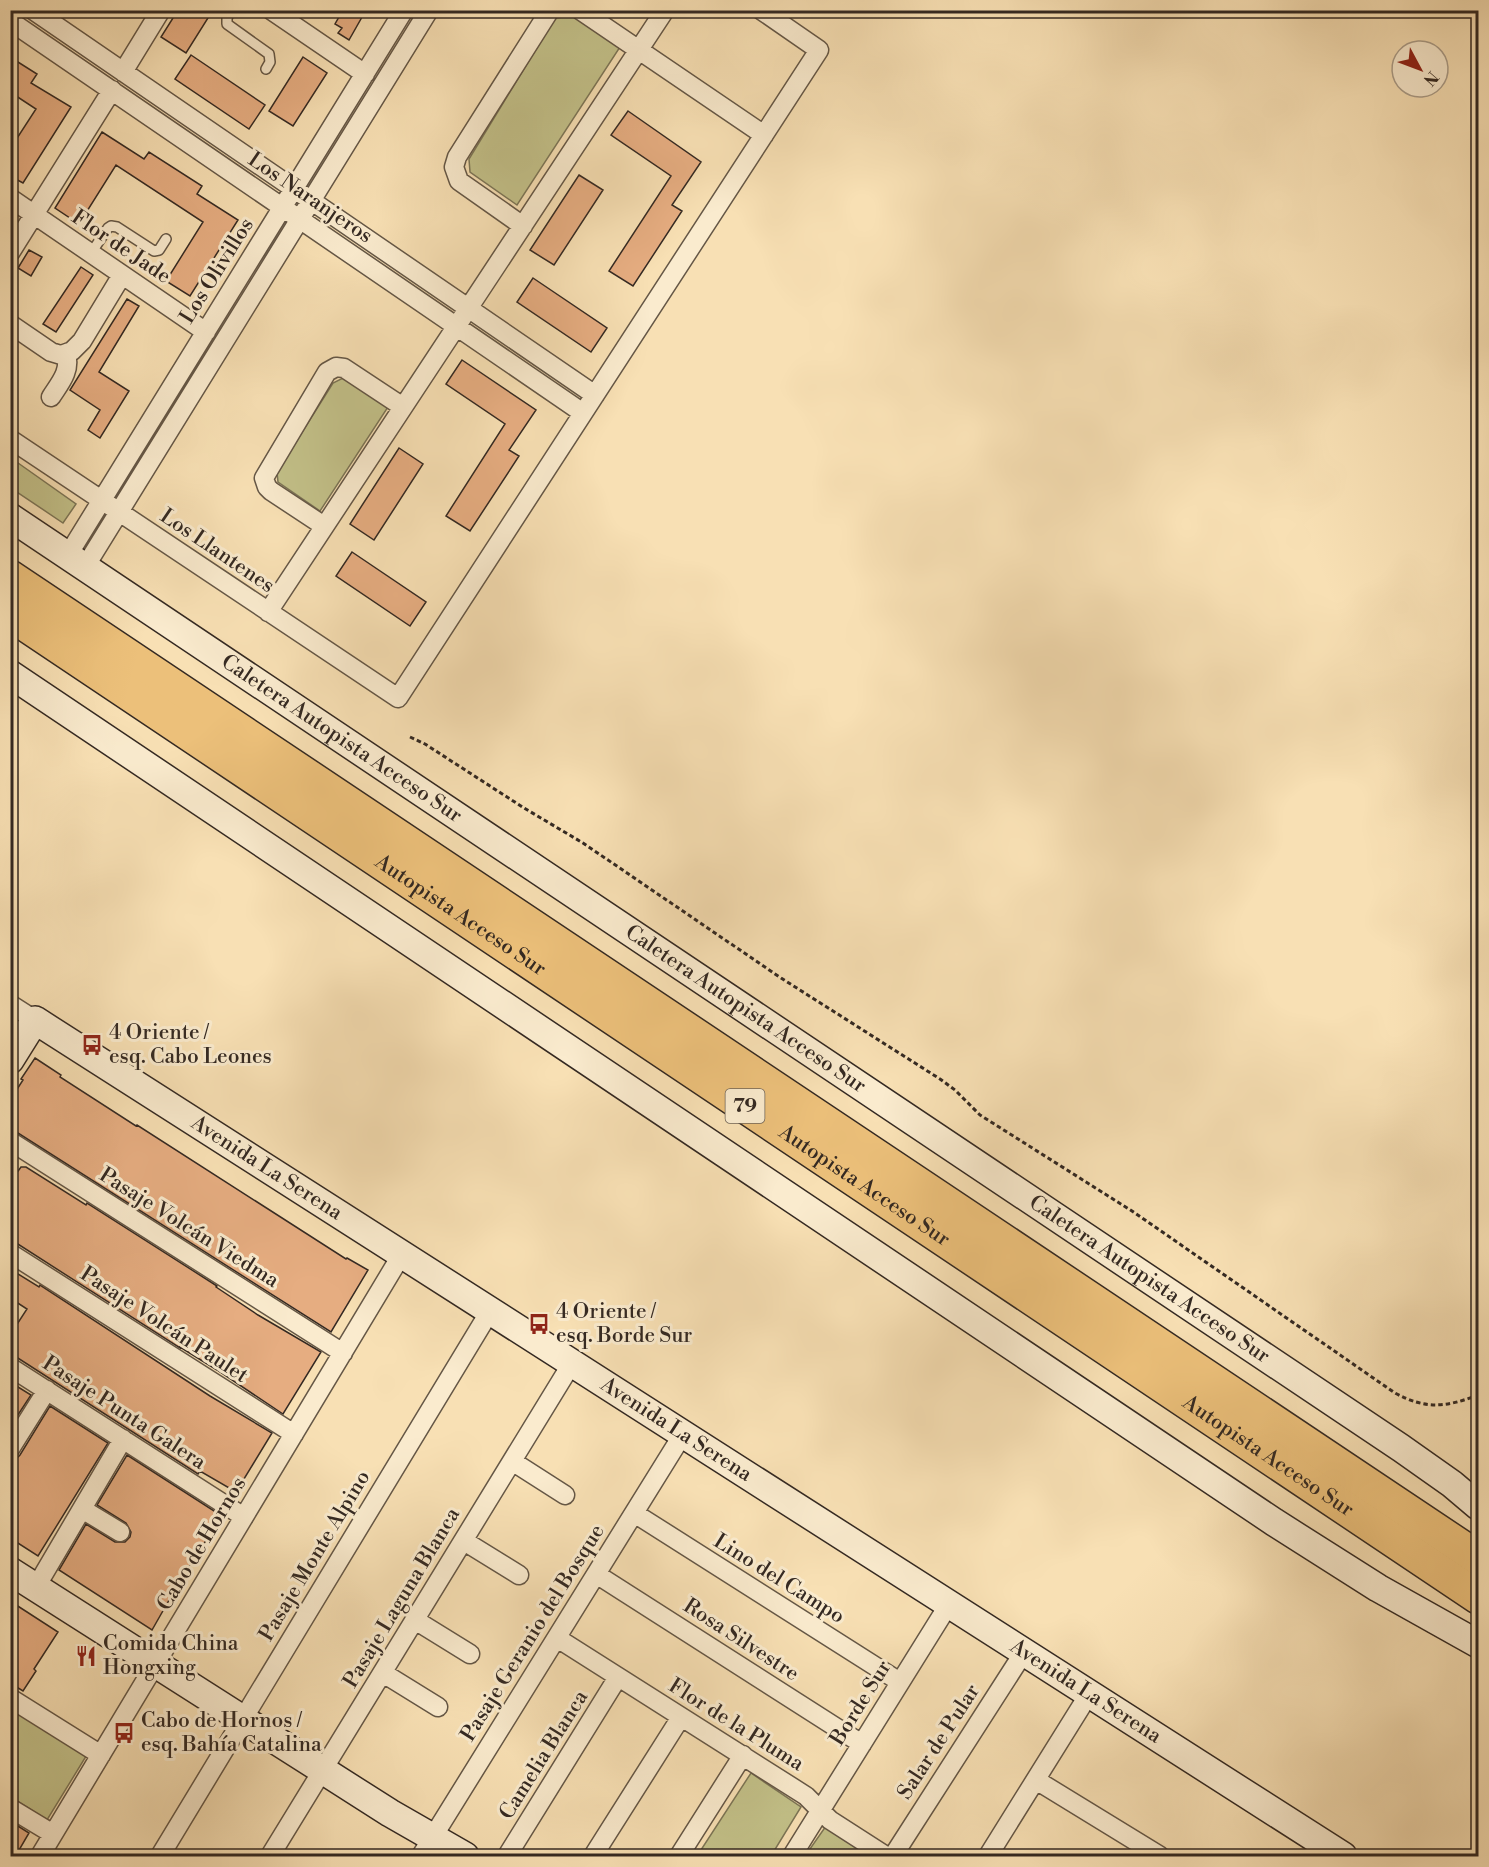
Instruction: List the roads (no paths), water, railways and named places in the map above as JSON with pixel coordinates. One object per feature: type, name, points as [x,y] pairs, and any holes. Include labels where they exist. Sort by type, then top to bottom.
[{"type":"highway","name":"Autopista Acceso Sur","points":[[10,577],[1479,1558]]},
{"type":"highway","name":"Autopista Acceso Sur","points":[[10,614],[1479,1597]]},
{"type":"main road","name":"Caletera Autopista Acceso Sur","points":[[10,517],[1409,1453],[1479,1506]]},
{"type":"main road","points":[[10,674],[1274,1522],[1378,1588],[1479,1644]]},
{"type":"main road","points":[[10,1060],[35,1020]]},
{"type":"main road","name":"Avenida La Serena","points":[[35,1020],[1024,1652],[1337,1855]]},
{"type":"main road","points":[[10,1571],[323,1770],[427,1847],[465,1857]]},
{"type":"street","name":"Los Naranjeros","points":[[33,10],[595,395]]},
{"type":"street","points":[[123,72],[161,10]]},
{"type":"street","name":"Los Olivillos","points":[[76,561],[102,501],[404,10]]},
{"type":"street","points":[[76,561],[119,513],[429,10]]},
{"type":"street","points":[[523,226],[459,181],[454,167],[457,157],[550,10]]},
{"type":"street","points":[[580,10],[764,135]]},
{"type":"street","points":[[268,612],[665,10]]},
{"type":"street","points":[[584,413],[819,50],[761,10]]},
{"type":"street","points":[[279,13],[365,75]]},
{"type":"street","name":"Los Naranjeros","points":[[10,21],[584,413]]},
{"type":"street","points":[[10,253],[112,90]]},
{"type":"street","name":"Flor de Jade","points":[[10,198],[206,332]]},
{"type":"street","points":[[10,324],[51,352],[66,354],[82,341],[122,275]]},
{"type":"street","points":[[51,397],[66,373],[68,363],[66,354]]},
{"type":"street","points":[[324,526],[267,487],[264,478],[327,372],[336,367],[344,368],[402,408]]},
{"type":"street","name":"Los Llantenes","points":[[10,440],[398,698],[584,413]]},
{"type":"street","name":"Avenida La Serena","points":[[10,1004],[35,1020]]},
{"type":"street","name":"Pasaje Volcán Viedma","points":[[10,1141],[343,1353]]},
{"type":"street","name":"Pasaje Volcán Paulet","points":[[10,1253],[294,1434]]},
{"type":"street","name":"Cabo de Hornos","points":[[40,1857],[402,1254]]},
{"type":"street","name":"Pasaje Monte Alpino","points":[[160,1857],[490,1311]]},
{"type":"street","name":"Pasaje Laguna Blanca","points":[[270,1857],[572,1363]]},
{"type":"street","name":"Pasaje Punta Galera","points":[[10,1367],[244,1517]]},
{"type":"street","points":[[10,1449],[46,1390]]},
{"type":"street","name":"Pasaje Geranio del Bosque","points":[[427,1847],[683,1434]]},
{"type":"street","points":[[36,1587],[123,1439]]},
{"type":"street","points":[[512,1461],[565,1495]]},
{"type":"street","points":[[82,1509],[120,1532]]},
{"type":"street","name":"Lino del Campo","points":[[634,1513],[900,1682]]},
{"type":"street","points":[[464,1541],[519,1575]]},
{"type":"street","name":"Rosa Silvestre","points":[[596,1574],[862,1744]]},
{"type":"street","name":"Borde Sur","points":[[792,1857],[949,1604]]},
{"type":"street","points":[[415,1620],[470,1653]]},
{"type":"street","name":"Flor de la Pluma","points":[[556,1638],[806,1796],[830,1820],[886,1857]]},
{"type":"street","name":"Salar de Pular","points":[[893,1857],[1024,1652]]},
{"type":"street","points":[[383,1673],[438,1707]]},
{"type":"street","name":"Camelia Blanca","points":[[507,1857],[618,1677]]},
{"type":"street","points":[[997,1854],[1036,1780],[1089,1694]]},
{"type":"street","points":[[10,1698],[101,1755]]},
{"type":"street","points":[[593,1857],[681,1717]]},
{"type":"street","points":[[680,1857],[743,1755]]},
{"type":"street","points":[[1036,1780],[1160,1857]]},
{"type":"street","points":[[10,1808],[53,1834]]},
{"type":"lane","points":[[231,10],[226,18],[227,24],[269,54],[270,62],[266,69]]},
{"type":"lane","points":[[91,253],[111,226],[117,227],[154,251],[159,250],[166,239]]},
{"type":"place","name":"4 Oriente / esq. Cabo Leones","points":[[92,1045]]},
{"type":"place","name":"4 Oriente / esq. Borde Sur","points":[[539,1324]]},
{"type":"place","name":"Comida China Hongxing","points":[[86,1656]]},
{"type":"place","name":"Cabo de Hornos / esq. Bahía Catalina","points":[[124,1733]]}]
